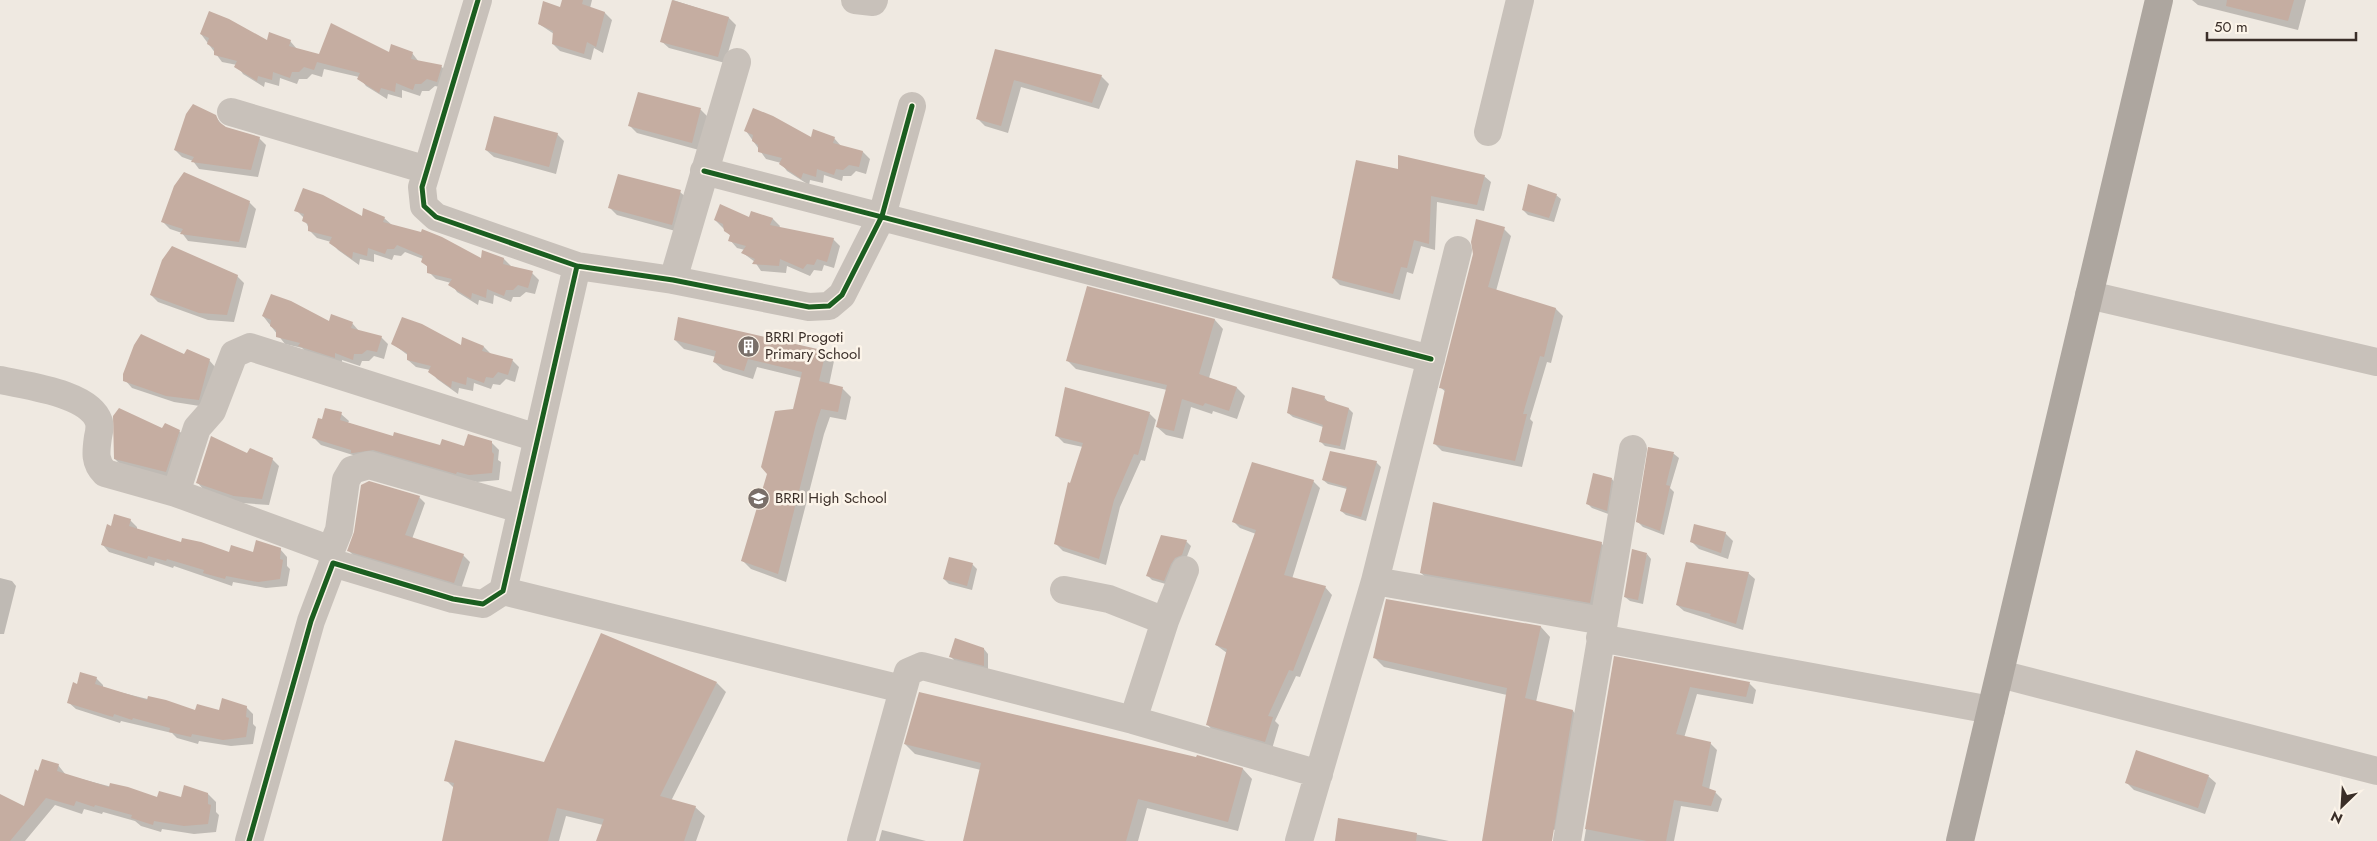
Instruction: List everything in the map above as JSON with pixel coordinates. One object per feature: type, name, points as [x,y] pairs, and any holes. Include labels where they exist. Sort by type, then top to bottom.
[{"type":"main road","points":[[1960,841],[2159,0]]},
{"type":"street","points":[[478,0],[422,187],[424,206],[436,217],[577,266],[672,280],[809,307],[829,306],[842,295],[882,216],[912,106]]},
{"type":"street","points":[[855,0],[873,2],[874,0]]},
{"type":"street","points":[[1488,132],[1520,0]]},
{"type":"street","points":[[672,280],[737,62]]},
{"type":"street","points":[[231,112],[427,170]]},
{"type":"street","points":[[704,171],[1430,359]]},
{"type":"street","points":[[1299,841],[1376,581],[1458,250]]},
{"type":"street","points":[[0,380],[60,394],[83,403],[95,414],[100,424],[96,455],[98,467],[105,473],[176,493],[332,556],[453,599],[483,604],[503,591],[577,266]]},
{"type":"street","points":[[2089,295],[2377,362]]},
{"type":"street","points":[[176,493],[197,428],[212,411],[234,354],[250,347],[537,438]]},
{"type":"street","points":[[1567,841],[1601,630],[1633,449]]},
{"type":"street","points":[[249,841],[311,621],[332,556],[339,530],[346,480],[352,470],[369,465],[521,509]]},
{"type":"street","points":[[1133,720],[1165,621],[1185,570]]},
{"type":"street","points":[[1376,581],[1601,630],[1991,710]]},
{"type":"street","points":[[1064,590],[1109,599],[1165,621]]},
{"type":"street","points":[[503,591],[902,689]]},
{"type":"street","points":[[861,841],[902,689],[908,672],[922,666],[1133,720],[1319,774]]},
{"type":"street","points":[[2000,674],[2377,770]]},
{"type":"building","points":[[562,0],[583,0],[582,4],[605,12],[596,47],[587,42],[584,54],[552,44],[553,31],[538,24],[543,1],[560,7]]},
{"type":"building","points":[[672,0],[729,17],[718,57],[660,42]]},
{"type":"building","points":[[2227,0],[2294,0],[2288,21],[2226,6]]},
{"type":"building","points":[[209,11],[229,19],[267,40],[269,32],[291,40],[289,46],[319,54],[331,23],[389,52],[391,44],[413,52],[411,59],[442,65],[437,82],[427,79],[421,84],[415,84],[413,90],[396,83],[395,92],[381,88],[379,93],[357,79],[360,73],[317,62],[314,70],[304,67],[299,72],[292,72],[290,78],[273,72],[272,80],[258,76],[257,81],[234,67],[237,61],[214,55],[214,48],[207,44],[209,38],[200,34]]},
{"type":"building","points":[[995,49],[1102,75],[1092,103],[1014,80],[1001,126],[976,119]]},
{"type":"building","points":[[638,92],[701,108],[692,143],[628,126]]},
{"type":"building","points":[[193,104],[216,115],[219,122],[226,127],[260,137],[251,170],[191,162],[194,157],[174,150],[186,114]]},
{"type":"building","points":[[753,108],[773,116],[811,137],[813,129],[835,137],[833,143],[863,151],[859,167],[849,165],[843,170],[836,169],[834,175],[817,169],[816,177],[803,173],[801,179],[779,164],[782,158],[758,152],[758,145],[752,141],[753,135],[744,131]]},
{"type":"building","points":[[494,116],[558,133],[549,167],[485,150]]},
{"type":"building","points":[[1398,155],[1485,175],[1477,205],[1431,196],[1429,244],[1414,240],[1407,268],[1401,267],[1393,294],[1332,278],[1356,160],[1398,169]]},
{"type":"building","points":[[184,172],[250,201],[239,242],[180,234],[183,229],[161,222],[174,186]]},
{"type":"building","points":[[618,174],[681,190],[672,225],[608,208]]},
{"type":"building","points":[[1528,184],[1557,194],[1549,218],[1522,210]]},
{"type":"building","points":[[303,188],[323,195],[362,216],[363,208],[385,217],[383,222],[421,232],[422,229],[442,237],[481,258],[482,250],[504,258],[503,264],[533,271],[528,288],[518,285],[513,290],[506,290],[504,296],[487,289],[486,298],[472,293],[471,299],[448,285],[452,279],[427,273],[427,266],[421,262],[423,256],[397,245],[394,249],[387,249],[385,254],[368,248],[367,256],[353,252],[352,259],[329,243],[332,237],[308,231],[308,224],[302,221],[304,214],[294,211]]},
{"type":"building","points":[[720,204],[749,217],[751,211],[773,218],[770,225],[834,238],[827,262],[817,259],[814,265],[807,264],[803,269],[780,259],[779,266],[752,264],[755,259],[741,253],[746,246],[728,241],[730,235],[724,231],[723,224],[714,220]]},
{"type":"building","points":[[1476,219],[1505,227],[1488,287],[1556,308],[1544,357],[1540,356],[1523,414],[1527,414],[1515,461],[1433,444],[1445,389],[1439,388],[1473,254],[1471,242]]},
{"type":"building","points":[[172,246],[238,275],[227,315],[199,313],[150,295],[162,260]]},
{"type":"building","points":[[1087,286],[1215,319],[1199,374],[1237,387],[1229,411],[1205,403],[1203,406],[1182,399],[1174,431],[1156,427],[1167,385],[1066,361]]},
{"type":"building","points":[[271,294],[291,301],[329,321],[331,314],[353,322],[351,328],[382,336],[377,352],[367,350],[362,354],[354,354],[353,360],[335,353],[335,358],[298,346],[300,343],[276,337],[276,330],[270,326],[271,320],[262,316]]},
{"type":"building","points":[[402,317],[422,324],[461,345],[462,337],[484,346],[482,351],[513,359],[508,375],[498,372],[493,378],[486,377],[484,383],[467,377],[466,385],[452,381],[451,388],[428,372],[431,366],[407,360],[407,353],[391,344]]},
{"type":"building","points":[[678,317],[826,351],[819,381],[843,387],[838,412],[821,409],[778,574],[741,561],[767,474],[761,467],[775,411],[793,409],[802,372],[748,359],[744,371],[713,362],[716,351],[674,340]]},
{"type":"building","points":[[141,334],[184,354],[187,349],[210,359],[199,400],[166,396],[123,381],[123,374],[134,345]]},
{"type":"building","points":[[1065,387],[1150,412],[1138,455],[1134,454],[1114,500],[1099,559],[1054,544],[1068,482],[1070,483],[1083,443],[1055,436]]},
{"type":"building","points":[[1292,387],[1325,396],[1324,400],[1349,408],[1340,446],[1319,442],[1323,425],[1287,413]]},
{"type":"building","points":[[119,408],[162,428],[165,423],[180,430],[166,472],[114,459],[113,416]]},
{"type":"building","points":[[325,408],[342,412],[340,420],[393,436],[394,432],[440,445],[442,439],[464,446],[468,434],[492,441],[492,452],[494,454],[492,473],[469,475],[457,472],[456,474],[373,450],[351,453],[351,450],[312,438],[318,418],[322,419]]},
{"type":"building","points":[[211,436],[247,453],[250,448],[273,458],[262,499],[234,496],[196,483]]},
{"type":"building","points":[[1648,447],[1674,452],[1666,485],[1670,486],[1660,531],[1636,522]]},
{"type":"building","points":[[1330,451],[1377,461],[1361,517],[1340,511],[1347,487],[1322,480]]},
{"type":"building","points":[[1252,462],[1314,480],[1284,575],[1326,586],[1293,671],[1289,670],[1268,716],[1273,717],[1265,742],[1206,725],[1227,649],[1215,645],[1256,530],[1232,522]]},
{"type":"building","points":[[1593,473],[1612,478],[1607,511],[1586,504]]},
{"type":"building","points":[[369,481],[420,496],[405,535],[464,554],[454,583],[347,551],[354,532],[361,485]]},
{"type":"building","points":[[1433,502],[1602,542],[1590,603],[1420,573]]},
{"type":"building","points":[[114,514],[131,519],[129,526],[181,542],[182,538],[201,542],[229,552],[231,545],[253,552],[256,540],[281,548],[280,559],[283,560],[280,579],[258,582],[226,576],[225,579],[203,573],[204,570],[167,559],[166,561],[148,556],[147,559],[101,545],[107,524],[111,526]]},
{"type":"building","points":[[1694,524],[1726,532],[1721,553],[1690,542]]},
{"type":"building","points":[[1161,535],[1187,540],[1182,555],[1175,558],[1164,581],[1146,576]]},
{"type":"building","points":[[1632,549],[1647,553],[1638,600],[1624,597]]},
{"type":"building","points":[[949,557],[973,563],[967,586],[943,579]]},
{"type":"building","points":[[1686,562],[1749,572],[1736,624],[1710,616],[1711,614],[1676,605]]},
{"type":"building","points":[[1386,599],[1541,626],[1525,698],[1573,710],[1552,841],[1482,841],[1507,688],[1373,658]]},
{"type":"building","points":[[601,633],[717,682],[660,796],[696,806],[684,841],[596,841],[604,819],[557,808],[548,841],[442,841],[454,783],[444,781],[455,740],[544,762]]},
{"type":"building","points":[[955,638],[984,648],[984,666],[949,657]]},
{"type":"building","points":[[1614,656],[1750,682],[1746,697],[1690,687],[1676,734],[1711,742],[1702,786],[1716,791],[1711,806],[1674,800],[1666,841],[1647,841],[1585,829]]},
{"type":"building","points":[[80,672],[97,677],[95,684],[147,700],[148,696],[195,710],[197,704],[219,710],[222,698],[247,706],[246,717],[249,718],[246,737],[223,740],[192,734],[191,737],[169,732],[170,728],[114,714],[113,717],[67,703],[73,682],[77,684]]},
{"type":"building","points":[[919,692],[1196,757],[1197,755],[1243,768],[1228,822],[1138,799],[1126,841],[963,841],[981,763],[904,744]]},
{"type":"building","points":[[2136,750],[2209,775],[2198,808],[2125,783]]},
{"type":"building","points":[[42,759],[59,764],[57,771],[109,787],[110,783],[157,797],[159,791],[181,797],[184,785],[208,793],[208,804],[211,805],[208,824],[184,826],[154,821],[153,825],[131,818],[132,815],[95,805],[94,807],[76,801],[74,806],[46,798],[10,841],[0,841],[0,794],[24,806],[35,769],[38,771]]},
{"type":"building","points":[[1338,818],[1417,833],[1416,841],[1335,841]]},
{"type":"cycle path","points":[[478,0],[422,187],[424,206],[436,217],[577,266],[673,280],[809,307],[829,306],[842,295],[882,216],[912,106]]},
{"type":"cycle path","points":[[704,171],[1431,359]]},
{"type":"cycle path","points":[[249,841],[311,621],[333,563],[453,599],[483,604],[503,591],[577,266]]},
{"type":"place","name":"BRRI Progoti Primary School","points":[[749,346]]},
{"type":"place","name":"BRRI High School","points":[[759,498]]}]
